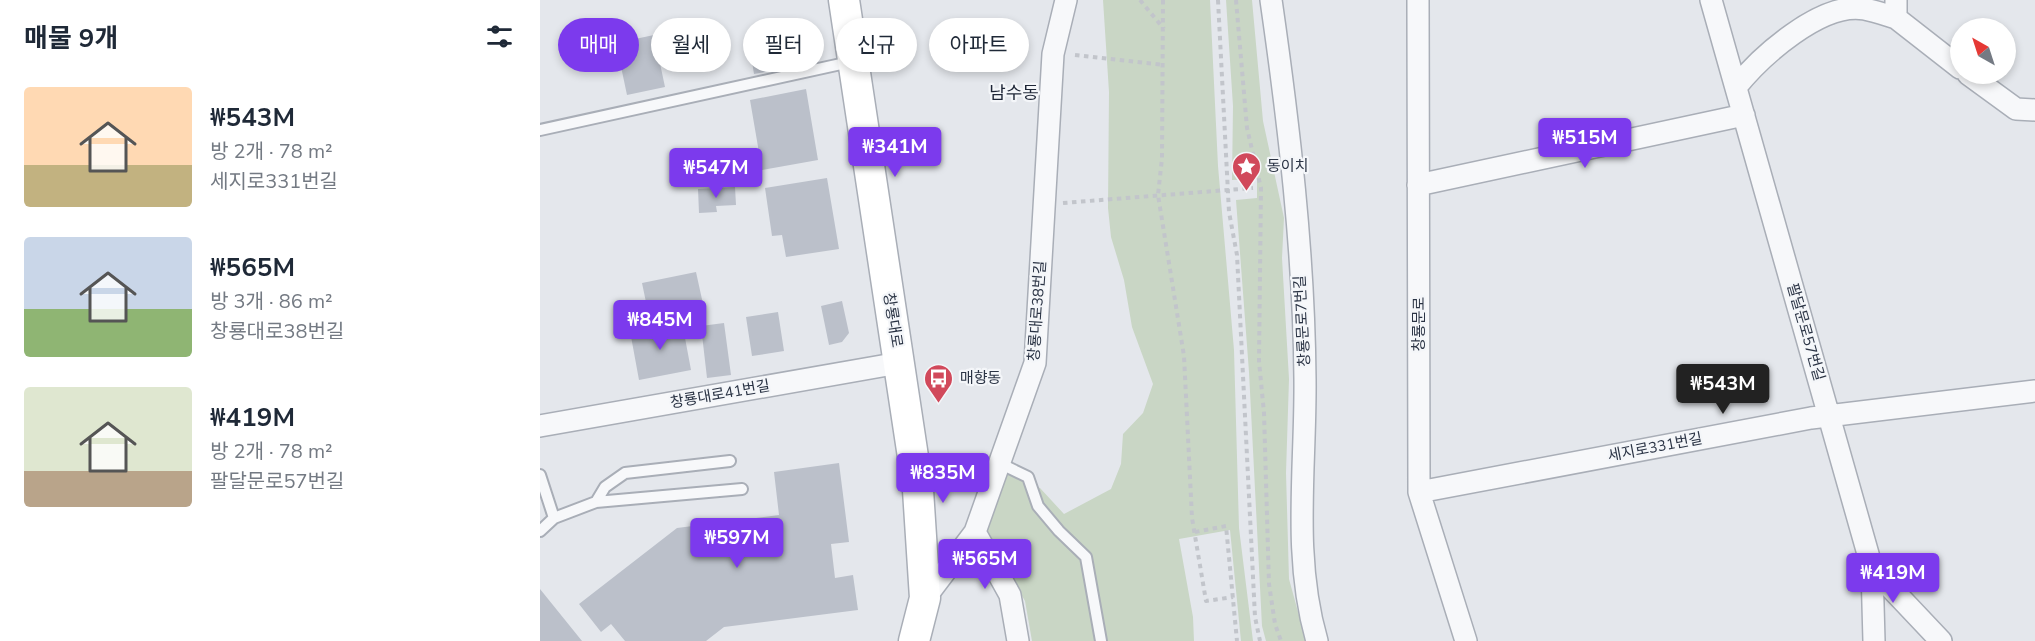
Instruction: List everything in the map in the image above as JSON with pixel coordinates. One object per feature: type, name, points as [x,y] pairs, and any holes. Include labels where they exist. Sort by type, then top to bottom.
[{"type":"street","name":"창룡대로","points":[[844,0],[846,18]]},
{"type":"street","name":"창룡대로38번길","points":[[925,598],[975,532],[1035,363],[1053,54],[1066,0]]},
{"type":"street","name":"창룡문로7번길","points":[[1271,0],[1297,226],[1305,379],[1301,548],[1308,611],[1317,641]]},
{"type":"street","name":"창룡문로","points":[[1418,0],[1419,492],[1466,641]]},
{"type":"street","name":"팔달문로57번길","points":[[1711,0],[1872,568],[1941,641]]},
{"type":"street","points":[[1736,87],[1751,69],[1814,21],[1835,12],[1863,8],[1896,9],[1950,59]]},
{"type":"street","name":"창룡대로","points":[[854,72],[918,490],[925,598],[914,641]]},
{"type":"street","points":[[1982,84],[2016,109],[2035,110]]},
{"type":"street","points":[[1418,185],[1744,115]]},
{"type":"street","name":"창룡대로41번길","points":[[540,426],[899,363]]},
{"type":"street","name":"세지로331번길","points":[[1419,492],[1830,416],[2035,391]]},
{"type":"street","points":[[975,532],[1011,595],[1018,641]]},
{"type":"street","points":[[1872,568],[1874,641]]},
{"type":"lane","points":[[540,130],[836,65]]},
{"type":"lane","points":[[596,502],[605,487],[625,473],[730,461]]},
{"type":"lane","points":[[999,463],[1028,477],[1038,506],[1059,531],[1086,556],[1101,641]]},
{"type":"lane","points":[[540,475],[554,518]]},
{"type":"lane","points":[[540,531],[554,518],[596,502],[742,489]]},
{"type":"path","points":[[1140,0],[1164,29]]},
{"type":"path","points":[[1163,0],[1162,158],[1158,195],[1184,356],[1195,532],[1206,601],[1233,597]]},
{"type":"path","points":[[1218,0],[1229,212],[1237,255],[1250,535],[1260,641]]},
{"type":"path","points":[[1236,0],[1247,128],[1261,188],[1259,361],[1269,584],[1275,624],[1281,641]]},
{"type":"path","points":[[1053,54],[1108,57],[1164,65]]},
{"type":"path","points":[[1044,204],[1109,201],[1253,188]]},
{"type":"path","points":[[1195,532],[1226,525],[1237,641]]},
{"type":"green space","points":[[1103,0],[1210,0],[1218,166],[1234,350],[1239,528],[1253,641],[1241,641],[1230,530],[1179,539],[1193,617],[1194,641],[1032,641],[1025,601],[985,532],[1003,471],[1040,488],[1064,514],[1111,489],[1121,464],[1123,434],[1143,413],[1153,384],[1132,327],[1124,280],[1111,237],[1108,208],[1109,92]]},
{"type":"green space","points":[[1226,0],[1252,0],[1263,121],[1284,218],[1282,258],[1289,379],[1286,473],[1289,579],[1306,641],[1266,641],[1262,626],[1249,372],[1236,200],[1257,198],[1257,179],[1232,180],[1233,106]]},
{"type":"building","points":[[651,36],[651,72],[662,72],[665,87],[627,95],[622,72],[639,72],[639,38]]},
{"type":"building","points":[[806,89],[818,160],[762,170],[750,100]]},
{"type":"building","points":[[827,178],[839,249],[786,257],[782,235],[772,236],[765,188]]},
{"type":"building","points":[[735,187],[736,205],[716,206],[717,212],[699,213],[698,189]]},
{"type":"building","points":[[696,272],[703,304],[678,309],[676,300],[647,307],[642,283]]},
{"type":"building","points":[[842,301],[849,333],[842,342],[829,345],[821,306]]},
{"type":"building","points":[[778,312],[784,351],[752,356],[746,317]]},
{"type":"building","points":[[682,322],[691,370],[639,380],[630,331]]},
{"type":"building","points":[[724,323],[731,375],[707,378],[701,326]]},
{"type":"building","points":[[839,463],[849,542],[831,544],[835,578],[853,575],[858,610],[724,627],[706,641],[625,641],[611,624],[601,632],[579,604],[677,528],[779,515],[774,472]]},
{"type":"building","points":[[540,589],[582,641],[540,641]]},
{"type":"place","name":"동이치","points":[[1246,192]]},
{"type":"place","name":"매향동","points":[[939,404]]},
{"type":"district","name":"남수동","points":[[1014,93]]}]
